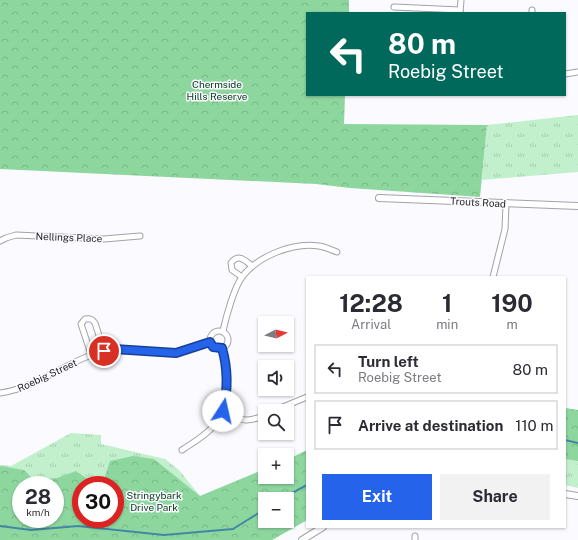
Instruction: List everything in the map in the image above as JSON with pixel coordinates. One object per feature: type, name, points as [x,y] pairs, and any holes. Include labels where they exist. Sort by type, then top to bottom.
[{"type":"street","points":[[394,7],[460,12],[461,0]]},
{"type":"street","points":[[566,74],[578,72]]},
{"type":"street","name":"Trouts Road","points":[[379,198],[578,206]]},
{"type":"street","points":[[493,276],[505,229],[506,204]]},
{"type":"street","name":"Nellings Place","points":[[0,241],[16,235],[104,239],[140,236]]},
{"type":"street","points":[[222,348],[228,339],[223,331],[226,317],[242,277],[252,266],[268,256],[297,247],[318,246],[337,252]]},
{"type":"street","points":[[242,277],[232,270],[230,263],[237,257],[252,266]]},
{"type":"street","points":[[91,354],[81,324],[85,319],[89,318],[95,323],[104,351]]},
{"type":"street","name":"Roebig Street","points":[[0,392],[22,387],[91,354],[114,349],[176,353],[210,342],[210,337],[213,332],[218,330],[223,331]]},
{"type":"street","points":[[210,342],[213,347],[222,348]]},
{"type":"street","points":[[182,450],[211,428],[216,423],[223,411],[227,375],[222,348]]},
{"type":"street","points":[[289,404],[306,396]]},
{"type":"street","points":[[223,411],[246,421],[258,418]]},
{"type":"street","points":[[566,494],[578,496]]},
{"type":"street","points":[[302,540],[321,528]]},
{"type":"green space","name":"Chermside Hills Reserve","points":[[0,0],[349,0],[349,12],[306,12],[306,96],[345,96],[344,124],[487,125],[480,197],[350,188],[316,184],[0,169]]},
{"type":"green space","points":[[578,115],[578,172],[482,180],[487,125]]},
{"type":"green space","points":[[566,408],[578,410],[578,488],[566,485]]},
{"type":"green space","points":[[566,408],[578,410],[578,461],[566,459]]},
{"type":"green space","name":"Stringybark Drive Park","points":[[71,433],[101,435],[101,444],[165,459],[179,470],[200,496],[258,472],[258,484],[294,484],[294,456],[306,450],[306,521],[294,527],[294,492],[258,492],[258,528],[293,528],[272,540],[0,540],[0,465],[11,466]]},
{"type":"green space","name":"Stringybark Drive Park","points":[[306,450],[306,521],[294,527],[294,492],[258,492],[258,528],[293,528],[272,540],[0,540],[0,466],[24,470],[30,476],[12,476],[12,528],[64,528],[64,476],[62,476],[76,471],[83,476],[72,476],[72,528],[124,528],[124,476],[105,476],[110,461],[133,456],[154,459],[200,496],[258,472],[258,484],[294,484],[294,456]]},
{"type":"waterway","points":[[566,440],[578,443]]},
{"type":"waterway","points":[[294,492],[306,486]]},
{"type":"waterway","points":[[0,526],[31,530],[78,526],[164,535],[233,529],[258,513]]},
{"type":"route","points":[[104,351],[114,349],[176,353],[210,342],[213,347],[219,349],[222,348],[225,357],[227,375],[223,411]]}]
